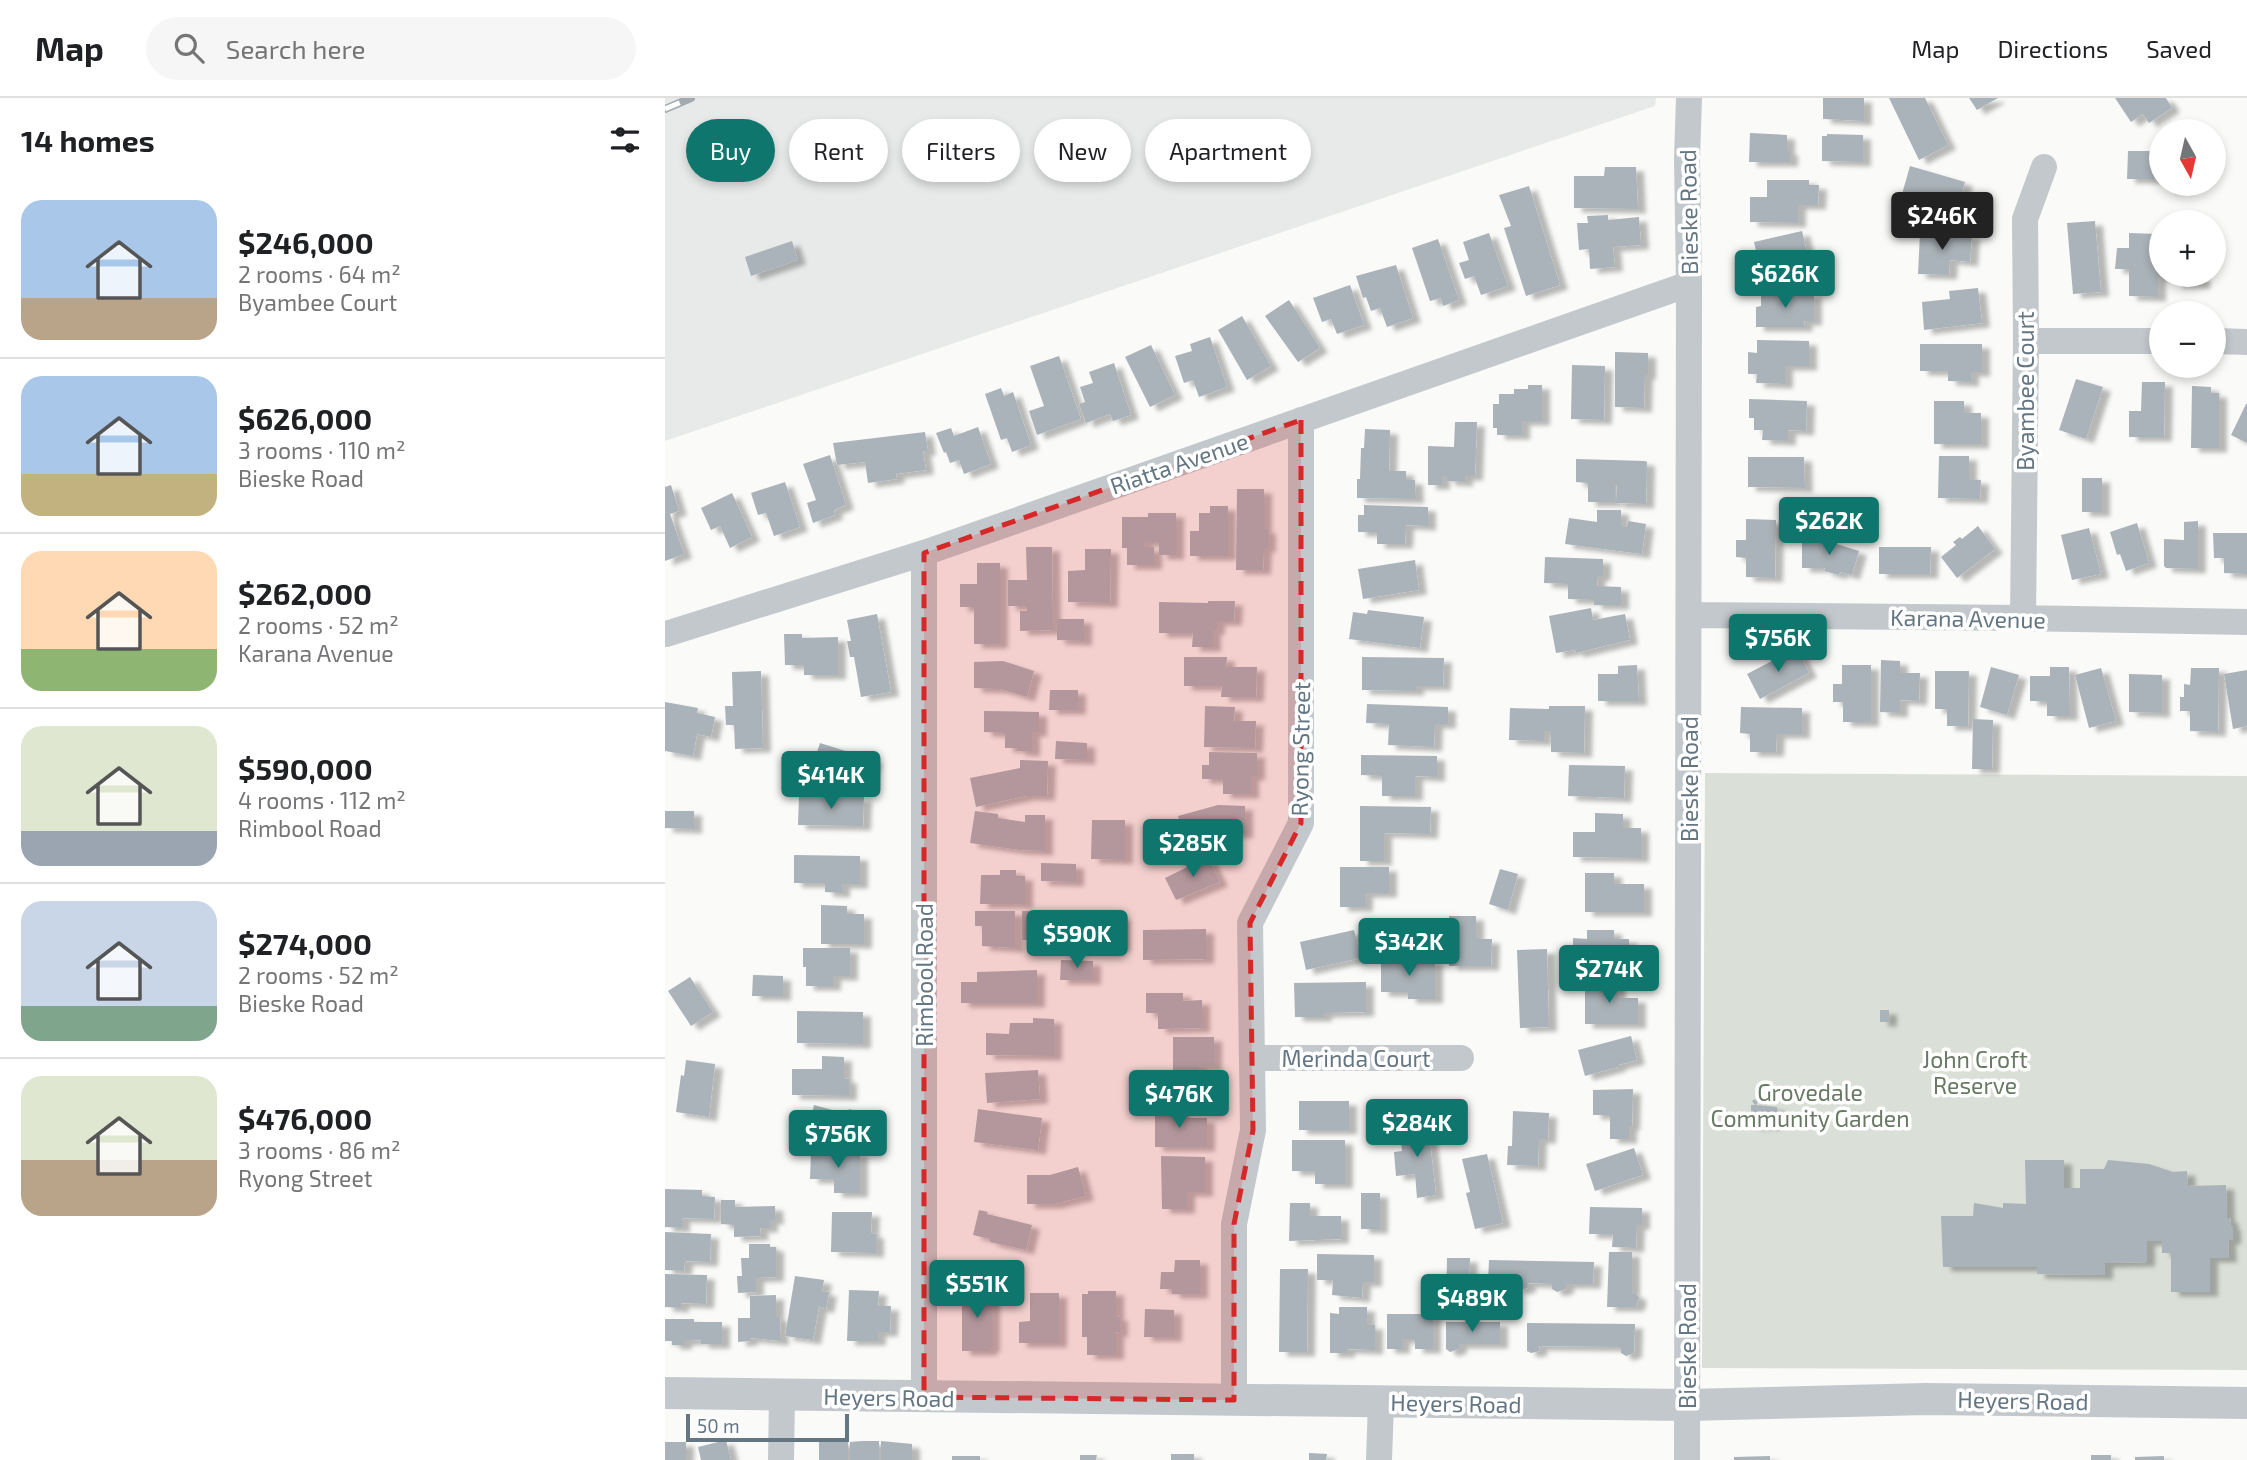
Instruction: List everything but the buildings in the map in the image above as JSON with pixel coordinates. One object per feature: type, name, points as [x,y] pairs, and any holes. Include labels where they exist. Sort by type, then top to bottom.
[{"type":"street","name":"Bieske Road","points":[[1687,1460],[1689,98]]},
{"type":"street","name":"Byambee Court","points":[[2023,618],[2025,219],[2044,167]]},
{"type":"street","name":"Riatta Avenue","points":[[666,634],[924,553],[1689,284]]},
{"type":"street","points":[[2026,341],[2149,341]]},
{"type":"street","points":[[2226,341],[2247,341]]},
{"type":"street","name":"Ryong Street","points":[[1234,1400],[1234,1224],[1253,1130],[1250,923],[1301,823],[1301,420]]},
{"type":"street","name":"Rimbool Road","points":[[924,553],[924,1397]]},
{"type":"street","name":"Karana Avenue","points":[[1689,615],[2247,622]]},
{"type":"street","name":"Merinda Court","points":[[1252,1059],[1461,1058]]},
{"type":"street","name":"Heyers Road","points":[[665,1394],[1687,1405],[1926,1399],[2247,1403]]},
{"type":"street","points":[[781,1460],[782,1396]]},
{"type":"street","points":[[1379,1460],[1381,1402]]},
{"type":"highlighted area","points":[[1301,420],[1301,823],[1250,923],[1253,1130],[1234,1224],[1234,1400],[924,1397],[924,553]]},
{"type":"shaded area","points":[[665,98],[1656,98],[1655,106],[665,441]]},
{"type":"green space","name":"John Croft Reserve","points":[[1705,773],[2247,776],[2247,1370],[1702,1368]]},
{"type":"railway","points":[[665,109],[691,98]]},
{"type":"park label","name":"Grovedale Community Garden","points":[[1810,1105]]}]
